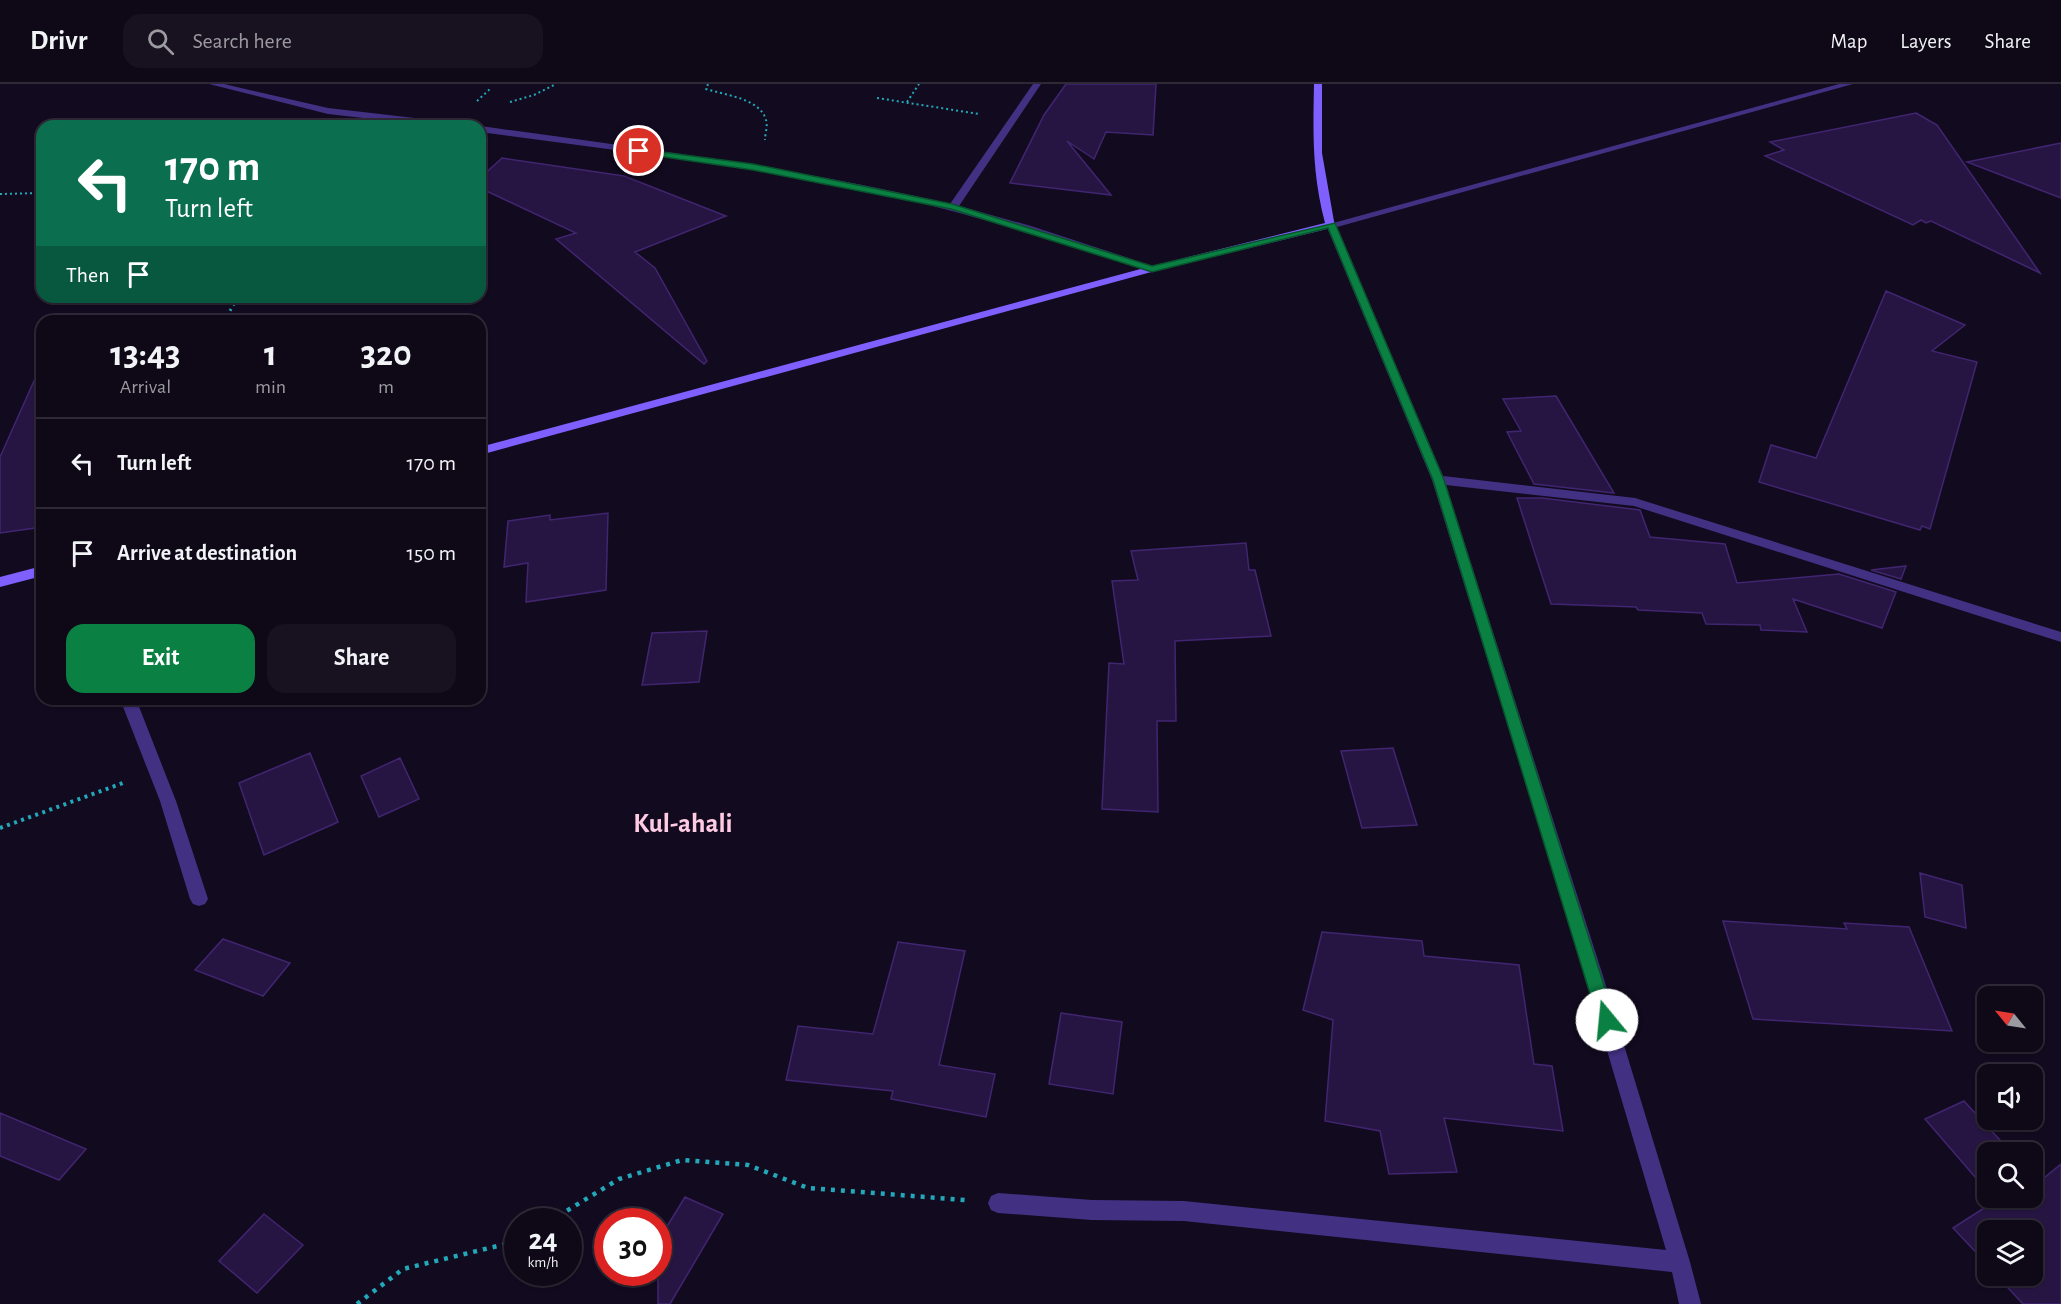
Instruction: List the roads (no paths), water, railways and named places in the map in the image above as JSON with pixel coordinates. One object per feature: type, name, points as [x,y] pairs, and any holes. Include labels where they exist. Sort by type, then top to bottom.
[{"type":"street","points":[[213,84],[328,111],[406,120]]},
{"type":"street","points":[[952,207],[1037,84]]},
{"type":"street","points":[[1318,84],[1317,153],[1321,188],[1331,225],[1438,480],[1590,964],[1680,1262],[1690,1304]]},
{"type":"street","points":[[486,449],[1152,269],[1331,225],[1849,84]]},
{"type":"street","points":[[486,130],[753,167],[952,207],[1152,269]]},
{"type":"street","points":[[1438,480],[1635,502],[2061,637]]},
{"type":"street","points":[[0,582],[36,573]]},
{"type":"street","points":[[130,705],[156,770],[200,899]]},
{"type":"street","points":[[998,1203],[1092,1210],[1184,1211],[1680,1262]]},
{"type":"district","name":"Kul-ahali","points":[[683,823]]}]
